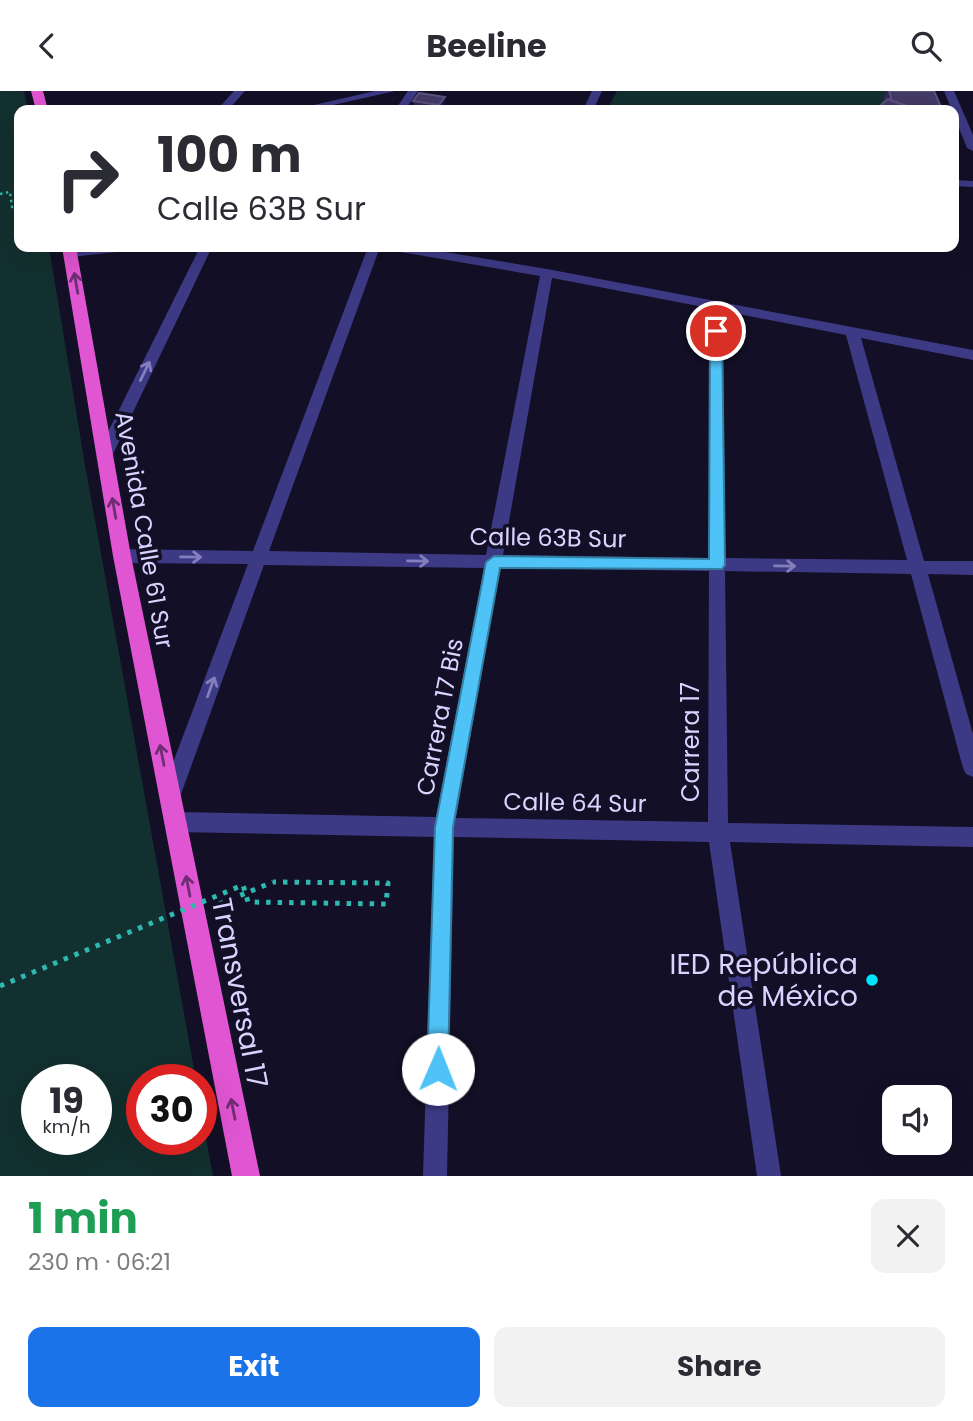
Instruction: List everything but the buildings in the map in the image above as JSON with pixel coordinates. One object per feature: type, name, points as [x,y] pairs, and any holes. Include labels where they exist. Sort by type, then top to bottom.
[{"type":"highway","name":"Avenida Calle 61 Sur","points":[[70,252],[122,556],[175,822]]},
{"type":"highway","name":"Transversal 17","points":[[175,822],[246,1176]]},
{"type":"street","points":[[227,105],[240,91]]},
{"type":"street","points":[[321,105],[390,91]]},
{"type":"street","points":[[959,115],[973,148]]},
{"type":"street","points":[[105,454],[204,252]]},
{"type":"street","points":[[170,797],[372,252]]},
{"type":"street","points":[[426,252],[973,355]]},
{"type":"street","points":[[489,262],[496,252]]},
{"type":"street","name":"Carrera 17 Bis","points":[[435,1176],[444,827],[547,273]]},
{"type":"street","name":"Carrera 17","points":[[716,305],[718,832],[769,1176]]},
{"type":"street","points":[[852,331],[973,768]]},
{"type":"street","name":"Calle 63B Sur","points":[[122,556],[973,568]]},
{"type":"street","name":"Calle 64 Sur","points":[[175,822],[973,837]]},
{"type":"path","points":[[0,194],[10,192],[14,206]]},
{"type":"path","points":[[0,986],[243,885],[248,902],[386,904],[388,883],[273,882],[194,915]]},
{"type":"green space","points":[[0,91],[24,91],[27,105],[14,105],[14,252],[50,252],[85,465],[193,1064],[126,1064],[126,1155],[209,1155],[213,1176],[0,1176]]},
{"type":"green space","points":[[617,91],[931,91],[936,105],[610,105]]},
{"type":"place","name":"IED República de México","points":[[872,980]]},
{"type":"route","points":[[438,1069],[444,827],[494,562],[717,565],[716,331]]}]
